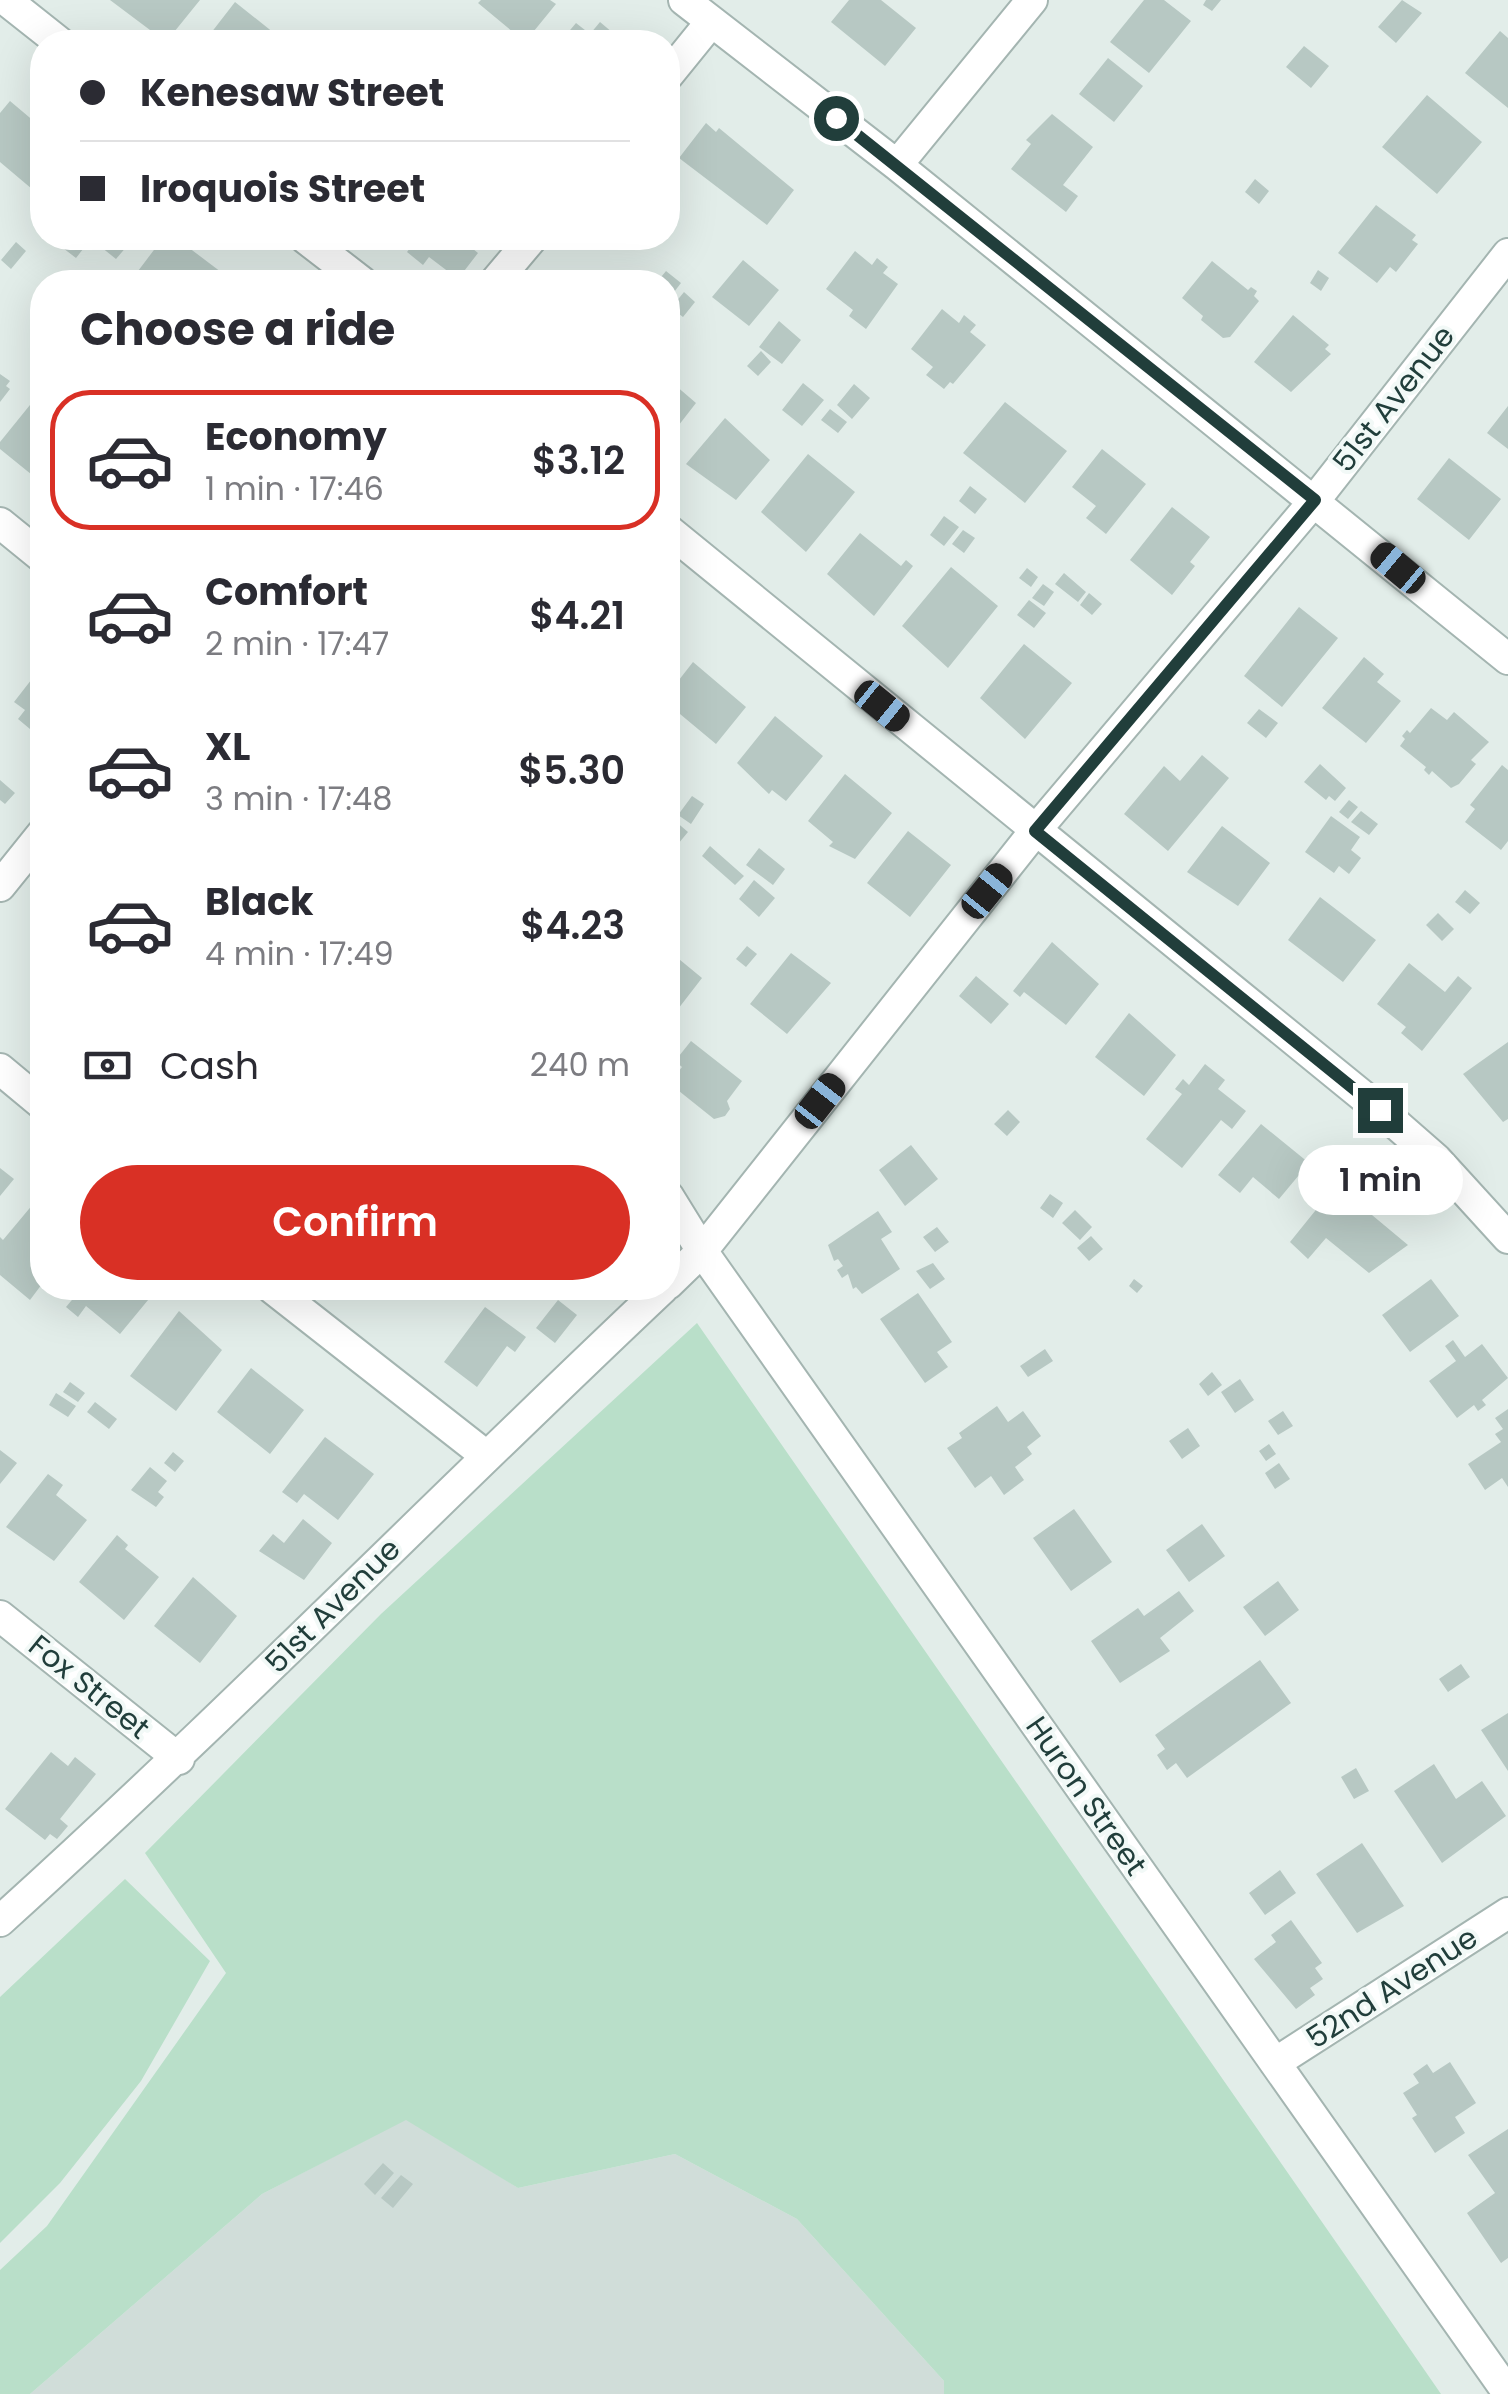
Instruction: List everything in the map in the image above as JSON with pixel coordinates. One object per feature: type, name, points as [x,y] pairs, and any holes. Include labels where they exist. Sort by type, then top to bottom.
[{"type":"street","points":[[6,0],[44,30]]},
{"type":"street","points":[[684,0],[898,165],[1508,658]]},
{"type":"street","points":[[898,165],[1032,0]]},
{"type":"street","points":[[680,60],[711,22]]},
{"type":"street","points":[[321,250],[346,270]]},
{"type":"street","points":[[505,270],[522,250]]},
{"type":"street","name":"51st Avenue","points":[[680,1272],[702,1252],[1035,831],[1315,500],[1508,254]]},
{"type":"street","points":[[0,523],[30,547]]},
{"type":"street","points":[[680,540],[1408,1135],[1508,1238]]},
{"type":"street","points":[[0,886],[30,849]]},
{"type":"street","points":[[0,1068],[30,1094]]},
{"type":"street","name":"Huron Street","points":[[680,1216],[1508,2393]]},
{"type":"street","points":[[287,1300],[485,1456]]},
{"type":"street","name":"51st Avenue","points":[[0,1921],[179,1759],[485,1456],[650,1300]]},
{"type":"street","name":"Fox Street","points":[[0,1616],[179,1759]]},
{"type":"street","name":"52nd Avenue","points":[[1276,2063],[1508,1914]]},
{"type":"shaded area","points":[[406,2119],[518,2188],[675,2154],[797,2219],[944,2381],[944,2394],[30,2394],[262,2194]]},
{"type":"green space","points":[[697,1323],[1441,2394],[944,2394],[944,2381],[797,2219],[675,2154],[518,2188],[406,2120],[262,2194],[30,2394],[0,2394],[0,2270],[47,2226],[226,1973],[145,1853],[381,1614]]},
{"type":"green space","points":[[125,1879],[210,1961],[141,2081],[60,2183],[0,2243],[0,1997]]},
{"type":"building","points":[[110,0],[200,0],[176,30],[150,30]]},
{"type":"building","points":[[550,0],[556,4],[535,30],[511,30],[478,3]]},
{"type":"building","points":[[849,0],[881,0],[916,28],[885,66],[831,22]]},
{"type":"building","points":[[1144,0],[1164,0],[1191,21],[1149,73],[1110,42]]},
{"type":"building","points":[[1206,0],[1221,0],[1212,11],[1203,5]]},
{"type":"building","points":[[1402,0],[1422,13],[1396,43],[1378,27]]},
{"type":"building","points":[[235,2],[270,30],[213,30]]},
{"type":"building","points":[[600,22],[610,30],[593,30]]},
{"type":"building","points":[[1500,31],[1508,38],[1508,108],[1465,73]]},
{"type":"building","points":[[1304,46],[1329,66],[1311,88],[1286,67]]},
{"type":"building","points":[[1108,58],[1143,86],[1114,122],[1079,94]]},
{"type":"building","points":[[1427,95],[1482,142],[1437,194],[1382,147]]},
{"type":"building","points":[[10,101],[30,118],[30,187],[0,162],[0,113]]},
{"type":"building","points":[[1052,114],[1093,147],[1063,185],[1078,196],[1066,212],[1011,169],[1031,144],[1026,140]]},
{"type":"building","points":[[706,123],[716,132],[719,128],[794,190],[767,225],[680,157]]},
{"type":"building","points":[[1255,179],[1269,191],[1259,204],[1245,192]]},
{"type":"building","points":[[1376,205],[1416,235],[1412,240],[1418,244],[1396,272],[1390,267],[1377,283],[1338,253]]},
{"type":"building","points":[[16,242],[26,251],[11,269],[1,260]]},
{"type":"building","points":[[66,250],[82,250],[76,258]]},
{"type":"building","points":[[105,250],[124,250],[116,259]]},
{"type":"building","points":[[154,250],[192,250],[218,270],[139,270]]},
{"type":"building","points":[[855,251],[872,265],[877,258],[888,267],[883,273],[898,284],[866,329],[849,316],[853,310],[826,289]]},
{"type":"building","points":[[407,252],[478,253],[465,270],[446,270],[429,257],[423,265]]},
{"type":"building","points":[[743,260],[779,290],[749,326],[712,297]]},
{"type":"building","points":[[1212,261],[1248,290],[1251,287],[1257,291],[1254,296],[1259,301],[1230,337],[1223,338],[1182,298]]},
{"type":"building","points":[[1318,270],[1329,278],[1321,291],[1310,283]]},
{"type":"building","points":[[684,292],[695,302],[683,317],[680,315],[680,297]]},
{"type":"building","points":[[942,309],[959,323],[964,315],[976,325],[970,332],[986,345],[953,384],[950,382],[944,389],[926,375],[933,367],[911,349]]},
{"type":"building","points":[[1293,315],[1329,345],[1325,349],[1331,354],[1291,392],[1254,362]]},
{"type":"building","points":[[779,321],[801,340],[782,364],[759,347]]},
{"type":"building","points":[[761,351],[771,362],[758,376],[747,366]]},
{"type":"building","points":[[0,374],[10,381],[6,386],[10,389],[0,402]]},
{"type":"building","points":[[803,383],[824,400],[802,426],[782,410]]},
{"type":"building","points":[[854,384],[870,398],[852,419],[837,405]]},
{"type":"building","points":[[680,389],[696,403],[680,424]]},
{"type":"building","points":[[1005,402],[1067,451],[1025,503],[963,453]]},
{"type":"building","points":[[30,405],[30,473],[0,449],[0,442]]},
{"type":"building","points":[[1508,406],[1508,449],[1487,433]]},
{"type":"building","points":[[830,409],[847,422],[838,433],[821,420]]},
{"type":"building","points":[[725,418],[770,460],[736,500],[686,464]]},
{"type":"building","points":[[1102,449],[1146,484],[1106,534],[1086,518],[1096,506],[1072,487]]},
{"type":"building","points":[[808,454],[855,492],[806,552],[761,512]]},
{"type":"building","points":[[1449,458],[1501,499],[1469,540],[1417,499]]},
{"type":"building","points":[[970,486],[987,499],[975,514],[959,501]]},
{"type":"building","points":[[1172,507],[1210,537],[1190,562],[1195,566],[1172,595],[1130,560]]},
{"type":"building","points":[[944,516],[959,527],[944,546],[930,535]]},
{"type":"building","points":[[963,530],[975,538],[964,553],[952,544]]},
{"type":"building","points":[[860,533],[901,566],[906,560],[913,566],[874,616],[827,574]]},
{"type":"building","points":[[951,567],[998,606],[948,668],[902,626]]},
{"type":"building","points":[[1027,568],[1038,577],[1031,587],[1019,578]]},
{"type":"building","points":[[1064,573],[1086,592],[1078,602],[1055,584]]},
{"type":"building","points":[[1043,584],[1054,592],[1044,606],[1032,598]]},
{"type":"building","points":[[1089,593],[1102,604],[1092,615],[1080,605]]},
{"type":"building","points":[[1029,600],[1046,613],[1034,628],[1017,615]]},
{"type":"building","points":[[1299,607],[1338,638],[1282,707],[1244,676]]},
{"type":"building","points":[[1024,644],[1072,683],[1025,739],[980,698]]},
{"type":"building","points":[[1364,657],[1384,674],[1377,682],[1401,701],[1366,743],[1322,708]]},
{"type":"building","points":[[693,662],[746,707],[716,744],[680,714],[680,679]]},
{"type":"building","points":[[30,681],[30,729],[18,719],[25,710],[14,702]]},
{"type":"building","points":[[1431,708],[1447,720],[1454,712],[1489,742],[1471,760],[1476,764],[1451,788],[1432,771],[1429,775],[1426,767],[1400,746],[1405,739],[1402,736],[1407,730],[1410,733]]},
{"type":"building","points":[[1259,709],[1278,723],[1266,738],[1247,723]]},
{"type":"building","points":[[775,716],[823,756],[786,801],[772,790],[769,794],[737,763]]},
{"type":"building","points":[[1202,755],[1229,778],[1168,851],[1124,814],[1164,766],[1180,781]]},
{"type":"building","points":[[1320,764],[1346,788],[1335,801],[1329,796],[1326,800],[1304,782]]},
{"type":"building","points":[[1502,765],[1508,770],[1508,841],[1501,850],[1465,822],[1475,809],[1470,805]]},
{"type":"building","points":[[845,774],[892,813],[855,859],[829,846],[833,842],[808,821]]},
{"type":"building","points":[[0,780],[15,793],[5,804],[0,800]]},
{"type":"building","points":[[692,796],[704,804],[691,824],[680,812]]},
{"type":"building","points":[[1349,800],[1358,807],[1348,819],[1339,812]]},
{"type":"building","points":[[1361,811],[1378,824],[1369,835],[1351,822]]},
{"type":"building","points":[[1331,816],[1360,837],[1351,850],[1361,858],[1349,874],[1339,866],[1334,873],[1305,852]]},
{"type":"building","points":[[680,825],[688,832],[680,842]]},
{"type":"building","points":[[1222,826],[1270,863],[1238,906],[1187,872]]},
{"type":"building","points":[[908,831],[951,865],[910,917],[867,883]]},
{"type":"building","points":[[710,846],[744,876],[735,885],[702,856]]},
{"type":"building","points":[[759,848],[785,869],[773,885],[746,865]]},
{"type":"building","points":[[754,880],[775,898],[759,917],[739,899]]},
{"type":"building","points":[[1465,890],[1480,903],[1470,914],[1455,902]]},
{"type":"building","points":[[1320,897],[1376,940],[1343,982],[1288,940]]},
{"type":"building","points":[[1438,913],[1454,929],[1442,941],[1426,925]]},
{"type":"building","points":[[1052,942],[1099,984],[1066,1025],[1024,992],[1020,997],[1013,991]]},
{"type":"building","points":[[747,946],[757,954],[746,967],[736,959]]},
{"type":"building","points":[[791,953],[831,983],[787,1034],[750,1004]]},
{"type":"building","points":[[680,960],[702,978],[680,1006]]},
{"type":"building","points":[[1409,963],[1445,992],[1458,976],[1472,988],[1422,1051],[1401,1033],[1406,1027],[1377,1004]]},
{"type":"building","points":[[976,976],[1009,1004],[991,1024],[959,996]]},
{"type":"building","points":[[1129,1013],[1176,1055],[1144,1096],[1095,1057]]},
{"type":"building","points":[[691,1041],[742,1081],[727,1101],[730,1109],[725,1116],[714,1119],[680,1092],[680,1055]]},
{"type":"building","points":[[1508,1042],[1508,1119],[1503,1122],[1463,1074]]},
{"type":"building","points":[[1205,1064],[1225,1080],[1218,1089],[1246,1111],[1232,1129],[1221,1120],[1182,1168],[1146,1139],[1182,1094],[1175,1089],[1183,1079],[1189,1085]]},
{"type":"building","points":[[1008,1110],[1020,1122],[1007,1136],[994,1124]]},
{"type":"building","points":[[1261,1124],[1309,1163],[1279,1199],[1253,1177],[1240,1193],[1218,1175]]},
{"type":"building","points":[[911,1145],[938,1179],[905,1206],[879,1170]]},
{"type":"building","points":[[0,1168],[14,1179],[0,1196]]},
{"type":"building","points":[[1336,1185],[1408,1245],[1369,1273],[1326,1238],[1308,1259],[1290,1242]]},
{"type":"building","points":[[1050,1194],[1063,1203],[1053,1218],[1040,1208]]},
{"type":"building","points":[[30,1208],[30,1300],[0,1275],[0,1237],[3,1240]]},
{"type":"building","points":[[1075,1210],[1092,1227],[1080,1240],[1062,1223]]},
{"type":"building","points":[[878,1211],[892,1232],[881,1239],[900,1269],[862,1294],[856,1287],[853,1289],[848,1274],[842,1278],[837,1270],[843,1266],[838,1259],[834,1261],[828,1245]]},
{"type":"building","points":[[937,1227],[949,1242],[935,1252],[923,1237]]},
{"type":"building","points":[[1091,1236],[1103,1249],[1089,1261],[1077,1248]]},
{"type":"building","points":[[933,1263],[945,1279],[930,1289],[916,1271]]},
{"type":"building","points":[[1134,1279],[1143,1286],[1137,1293],[1129,1286]]},
{"type":"building","points":[[1431,1279],[1459,1316],[1410,1352],[1382,1315]]},
{"type":"building","points":[[918,1293],[952,1342],[937,1352],[948,1367],[925,1383],[880,1319]]},
{"type":"building","points":[[72,1300],[148,1300],[120,1334],[86,1306],[78,1317],[66,1307]]},
{"type":"building","points":[[558,1300],[577,1315],[555,1343],[536,1328]]},
{"type":"building","points":[[485,1307],[526,1337],[515,1352],[507,1346],[477,1387],[444,1362]]},
{"type":"building","points":[[179,1311],[222,1350],[176,1411],[130,1376]]},
{"type":"building","points":[[1453,1340],[1465,1357],[1482,1344],[1508,1378],[1482,1400],[1486,1405],[1478,1411],[1474,1405],[1457,1418],[1429,1381],[1456,1361],[1445,1346]]},
{"type":"building","points":[[1045,1349],[1053,1361],[1028,1377],[1020,1366]]},
{"type":"building","points":[[251,1368],[304,1410],[270,1454],[217,1412]]},
{"type":"building","points":[[1212,1372],[1222,1385],[1208,1396],[1199,1384]]},
{"type":"building","points":[[1240,1379],[1254,1400],[1235,1413],[1221,1392]]},
{"type":"building","points":[[70,1382],[85,1393],[78,1402],[63,1392]]},
{"type":"building","points":[[56,1393],[76,1406],[68,1417],[49,1405]]},
{"type":"building","points":[[95,1402],[117,1419],[109,1429],[87,1412]]},
{"type":"building","points":[[997,1406],[1008,1422],[1023,1411],[1041,1436],[1027,1447],[1032,1454],[1015,1467],[1024,1480],[1004,1495],[991,1476],[975,1488],[947,1448],[962,1438],[959,1433]]},
{"type":"building","points":[[1508,1409],[1508,1487],[1502,1478],[1485,1490],[1468,1464],[1501,1442],[1495,1434],[1503,1429],[1495,1418]]},
{"type":"building","points":[[1283,1411],[1293,1426],[1278,1435],[1268,1421]]},
{"type":"building","points":[[1188,1428],[1200,1446],[1182,1459],[1169,1441]]},
{"type":"building","points":[[325,1437],[374,1474],[338,1520],[304,1494],[297,1503],[282,1492]]},
{"type":"building","points":[[1269,1444],[1276,1454],[1266,1461],[1259,1451]]},
{"type":"building","points":[[0,1450],[17,1463],[0,1484]]},
{"type":"building","points":[[173,1452],[184,1461],[175,1472],[164,1463]]},
{"type":"building","points":[[1279,1463],[1290,1479],[1275,1489],[1265,1473]]},
{"type":"building","points":[[150,1467],[167,1481],[158,1492],[164,1497],[156,1507],[131,1490]]},
{"type":"building","points":[[48,1474],[63,1485],[56,1495],[87,1520],[54,1561],[6,1527]]},
{"type":"building","points":[[1074,1509],[1112,1562],[1071,1591],[1033,1538]]},
{"type":"building","points":[[303,1519],[332,1543],[304,1580],[259,1551],[273,1534],[284,1543]]},
{"type":"building","points":[[1202,1524],[1225,1556],[1189,1582],[1166,1550]]},
{"type":"building","points":[[117,1535],[128,1545],[125,1549],[159,1577],[124,1620],[79,1582]]},
{"type":"building","points":[[193,1577],[237,1616],[200,1663],[154,1626]]},
{"type":"building","points":[[1278,1581],[1299,1610],[1265,1636],[1243,1607]]},
{"type":"building","points":[[1179,1591],[1194,1611],[1160,1638],[1170,1651],[1120,1683],[1091,1641],[1138,1608],[1144,1616]]},
{"type":"building","points":[[1260,1660],[1291,1703],[1187,1778],[1176,1763],[1167,1770],[1157,1755],[1165,1749],[1155,1735]]},
{"type":"building","points":[[1461,1664],[1470,1677],[1448,1692],[1439,1679]]},
{"type":"building","points":[[1508,1713],[1508,1771],[1481,1730]]},
{"type":"building","points":[[51,1752],[68,1766],[75,1757],[96,1774],[60,1819],[68,1826],[57,1839],[50,1834],[45,1840],[5,1809]]},
{"type":"building","points":[[1434,1764],[1456,1799],[1482,1781],[1506,1816],[1442,1863],[1394,1791]]},
{"type":"building","points":[[1356,1768],[1369,1791],[1354,1799],[1341,1777]]},
{"type":"building","points":[[1362,1843],[1404,1906],[1357,1933],[1316,1874]]},
{"type":"building","points":[[1280,1870],[1296,1893],[1265,1915],[1249,1893]]},
{"type":"building","points":[[1291,1920],[1322,1963],[1315,1968],[1323,1979],[1310,1988],[1315,1995],[1296,2009],[1254,1959],[1276,1942],[1271,1935]]},
{"type":"building","points":[[1450,2062],[1476,2103],[1455,2117],[1465,2133],[1435,2153],[1412,2118],[1417,2115],[1403,2093],[1419,2083],[1413,2074],[1427,2064],[1433,2073]]},
{"type":"building","points":[[1508,2129],[1508,2258],[1501,2263],[1467,2213],[1495,2193],[1468,2155]]},
{"type":"building","points":[[383,2163],[394,2173],[375,2195],[364,2184]]},
{"type":"building","points":[[401,2175],[413,2184],[393,2208],[381,2198]]},
{"type":"route","points":[[836,118],[1315,500],[1035,831],[1380,1110]]}]
